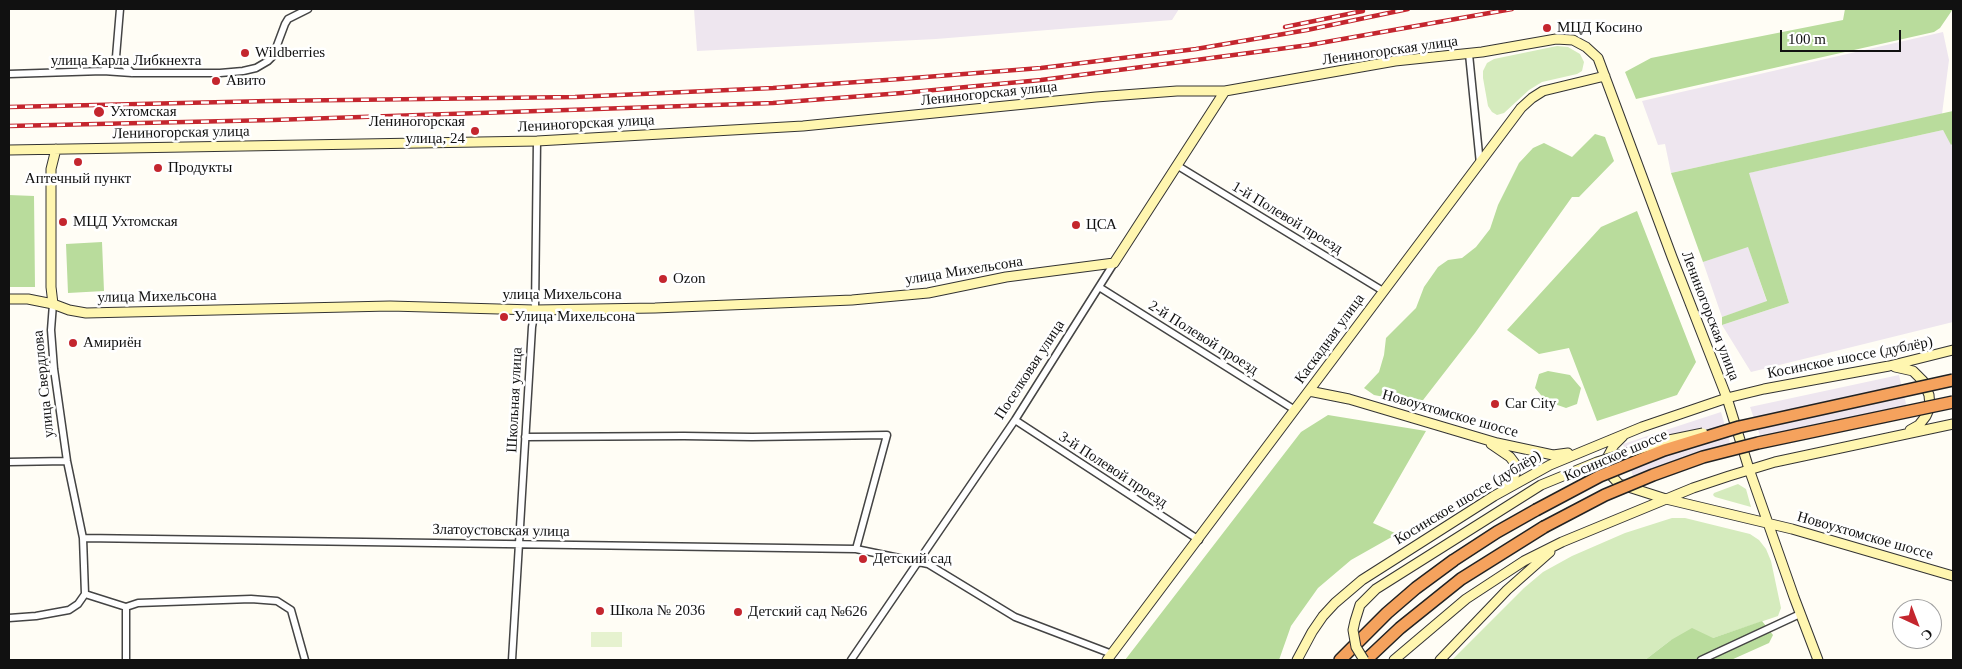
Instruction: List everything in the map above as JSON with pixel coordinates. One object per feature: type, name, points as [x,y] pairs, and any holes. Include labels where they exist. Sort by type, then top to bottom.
[{"type":"highway","name":"Косинское шоссе","points":[[1340,660],[1381,619],[1416,588],[1468,551],[1536,510],[1609,472],[1664,450],[1739,427],[1953,380]]},
{"type":"highway","points":[[1365,660],[1400,628],[1461,578],[1544,526],[1605,495],[1703,457],[1758,443],[1953,402]]},
{"type":"street","points":[[103,71],[116,57],[120,9]]},
{"type":"street","name":"улица Карла Либкнехта","points":[[9,74],[103,71],[132,73],[220,73],[243,71],[262,65],[273,56],[285,24],[296,14],[308,9]]},
{"type":"street","name":"Лениногорская улица","points":[[9,150],[537,141],[803,126],[1113,96],[1177,91],[1224,91],[1395,62],[1469,54],[1556,39],[1573,40],[1586,47],[1598,58],[1727,398],[1749,470],[1818,660]]},
{"type":"street","points":[[1469,54],[1480,164]]},
{"type":"street","points":[[116,57],[132,73]]},
{"type":"street","name":"Каскадная улица","points":[[1110,657],[1480,164],[1505,128],[1532,98],[1549,89],[1604,76]]},
{"type":"street","name":"Поселковая улица","points":[[851,660],[1014,420],[1098,287],[1178,166],[1224,91]]},
{"type":"street","name":"Школьная улица","points":[[512,660],[532,327],[535,310],[537,141]]},
{"type":"street","name":"улица Свердлова","points":[[56,149],[51,169],[51,288],[53,304],[51,330],[54,369],[67,461],[83,538],[85,594]]},
{"type":"street","name":"улица Свердлова","points":[[43,150],[51,169]]},
{"type":"street","name":"1-й Полевой проезд","points":[[1178,166],[1383,291]]},
{"type":"street","name":"улица Михельсона","points":[[9,299],[28,299],[86,313],[390,306],[535,310],[655,308],[852,300],[928,293],[1006,277],[1114,263]]},
{"type":"street","name":"2-й Полевой проезд","points":[[1098,287],[1295,410]]},
{"type":"street","name":"Косинское шоссе (дублёр)","points":[[1297,660],[1318,624],[1335,602],[1347,591],[1373,572],[1526,477],[1627,432],[1727,398],[1764,389],[1889,366],[1953,350]]},
{"type":"street","points":[[1919,359],[1953,355]]},
{"type":"street","points":[[1889,366],[1902,367],[1913,372],[1923,381],[1930,396],[1930,407],[1926,416],[1919,425],[1900,435]]},
{"type":"street","name":"Новоухтомское шоссе","points":[[1309,392],[1349,399],[1484,439],[1553,455],[1584,450]]},
{"type":"street","name":"3-й Полевой проезд","points":[[1014,420],[1199,540]]},
{"type":"street","points":[[1394,660],[1439,620],[1473,594],[1524,561],[1562,542],[1666,499],[1749,470],[1953,424]]},
{"type":"street","points":[[1365,660],[1356,647],[1353,630],[1356,612],[1364,599],[1376,589],[1511,502],[1541,485],[1596,462],[1669,440],[1739,427]]},
{"type":"street","name":"Новоухтомское шоссе","points":[[1627,432],[1614,445],[1606,460],[1608,472],[1619,484],[1666,499],[1792,529],[1953,576]]},
{"type":"street","points":[[525,437],[752,437],[887,434],[856,549]]},
{"type":"street","points":[[1484,439],[1510,457],[1516,466],[1515,474],[1511,480],[1494,496]]},
{"type":"street","points":[[9,462],[67,461]]},
{"type":"street","name":"Златоустовская улица","points":[[83,538],[856,549],[918,561],[938,568],[1015,617],[1110,657]]},
{"type":"street","points":[[1440,660],[1508,590],[1562,542]]},
{"type":"street","points":[[9,618],[59,613],[69,610],[78,604],[85,594],[126,607],[138,603],[251,599],[277,601],[291,610],[305,660]]},
{"type":"street","points":[[126,607],[126,660]]},
{"type":"street","points":[[1701,660],[1800,614]]},
{"type":"shaded area","points":[[694,9],[1179,9],[1172,20],[936,39],[697,51]]},
{"type":"shaded area","points":[[1943,32],[1949,60],[1942,114],[1671,173],[1665,144],[1658,145],[1642,101]]},
{"type":"shaded area","points":[[1943,130],[1951,144],[1953,143],[1953,322],[1751,372],[1722,325],[1789,303],[1748,173]]},
{"type":"shaded area","points":[[1748,246],[1767,302],[1722,317],[1703,262]]},
{"type":"shaded area","points":[[1899,375],[1909,416],[1764,447],[1750,407]]},
{"type":"shaded area","points":[[1721,412],[1733,453],[1636,486],[1623,444]]},
{"type":"green space","points":[[1845,9],[1953,9],[1940,28],[1934,32],[1636,99],[1625,72],[1651,58],[1843,20]]},
{"type":"green space","points":[[1557,46],[1568,47],[1580,54],[1584,62],[1582,71],[1577,74],[1542,82],[1529,90],[1504,113],[1497,115],[1492,112],[1488,106],[1483,78],[1483,71],[1487,63],[1494,59]]},
{"type":"green space","points":[[1953,111],[1953,143],[1951,145],[1943,130],[1749,173],[1789,303],[1722,325],[1722,317],[1767,301],[1748,247],[1703,262],[1671,173]]},
{"type":"green space","points":[[1595,134],[1605,137],[1614,161],[1579,197],[1572,197],[1475,333],[1420,404],[1374,395],[1364,388],[1379,372],[1386,338],[1416,308],[1424,287],[1438,267],[1448,260],[1462,258],[1476,247],[1490,229],[1498,205],[1519,163],[1533,148],[1544,143],[1572,157]]},
{"type":"green space","points":[[9,195],[34,196],[35,287],[9,287]]},
{"type":"green space","points":[[1637,211],[1696,362],[1677,395],[1597,421],[1569,348],[1539,354],[1507,330],[1601,227]]},
{"type":"green space","points":[[102,242],[104,291],[68,293],[66,244]]},
{"type":"green space","points":[[1548,371],[1570,375],[1581,388],[1577,404],[1566,408],[1546,401],[1535,388],[1539,374]]},
{"type":"green space","points":[[1328,415],[1426,431],[1373,523],[1397,534],[1351,560],[1318,588],[1291,626],[1279,660],[1125,660],[1301,432]]},
{"type":"green space","points":[[1738,484],[1746,489],[1751,507],[1713,495],[1714,493]]},
{"type":"green space","points":[[1672,518],[1685,518],[1750,534],[1759,540],[1766,549],[1771,561],[1781,608],[1778,616],[1713,638],[1671,640],[1645,660],[1452,660],[1524,588],[1543,572],[1572,556],[1625,533]]},
{"type":"green space","points":[[1762,621],[1773,635],[1769,643],[1731,660],[1645,660],[1671,640],[1692,628],[1713,638]]},
{"type":"green space","points":[[591,632],[622,632],[622,647],[591,647]]},
{"type":"railway","points":[[9,107],[575,97],[773,88],[1041,68],[1196,49],[1307,30],[1408,9]]},
{"type":"railway","points":[[9,126],[273,120],[773,103],[902,93],[1041,80],[1309,45],[1512,9]]},
{"type":"railway","points":[[1285,27],[1363,11]]},
{"type":"place","name":"МЦД Косино","points":[[1547,28]]},
{"type":"place","name":"Wildberries","points":[[245,53]]},
{"type":"place","name":"Авито","points":[[216,81]]},
{"type":"place","name":"Ухтомская","points":[[99,112]]},
{"type":"place","name":"Лениногорская улица, 24","points":[[475,131]]},
{"type":"place","name":"Аптечный пункт","points":[[78,162]]},
{"type":"place","name":"Продукты","points":[[158,168]]},
{"type":"place","name":"МЦД Ухтомская","points":[[63,222]]},
{"type":"place","name":"ЦСА","points":[[1076,225]]},
{"type":"place","name":"Ozon","points":[[663,279]]},
{"type":"place","name":"Улица Михельсона","points":[[504,317]]},
{"type":"place","name":"Амириён","points":[[73,343]]},
{"type":"place","name":"Car City","points":[[1495,404]]},
{"type":"place","name":"Детский сад","points":[[863,559]]},
{"type":"place","name":"Школа № 2036","points":[[600,611]]},
{"type":"place","name":"Детский сад №626","points":[[738,612]]}]
